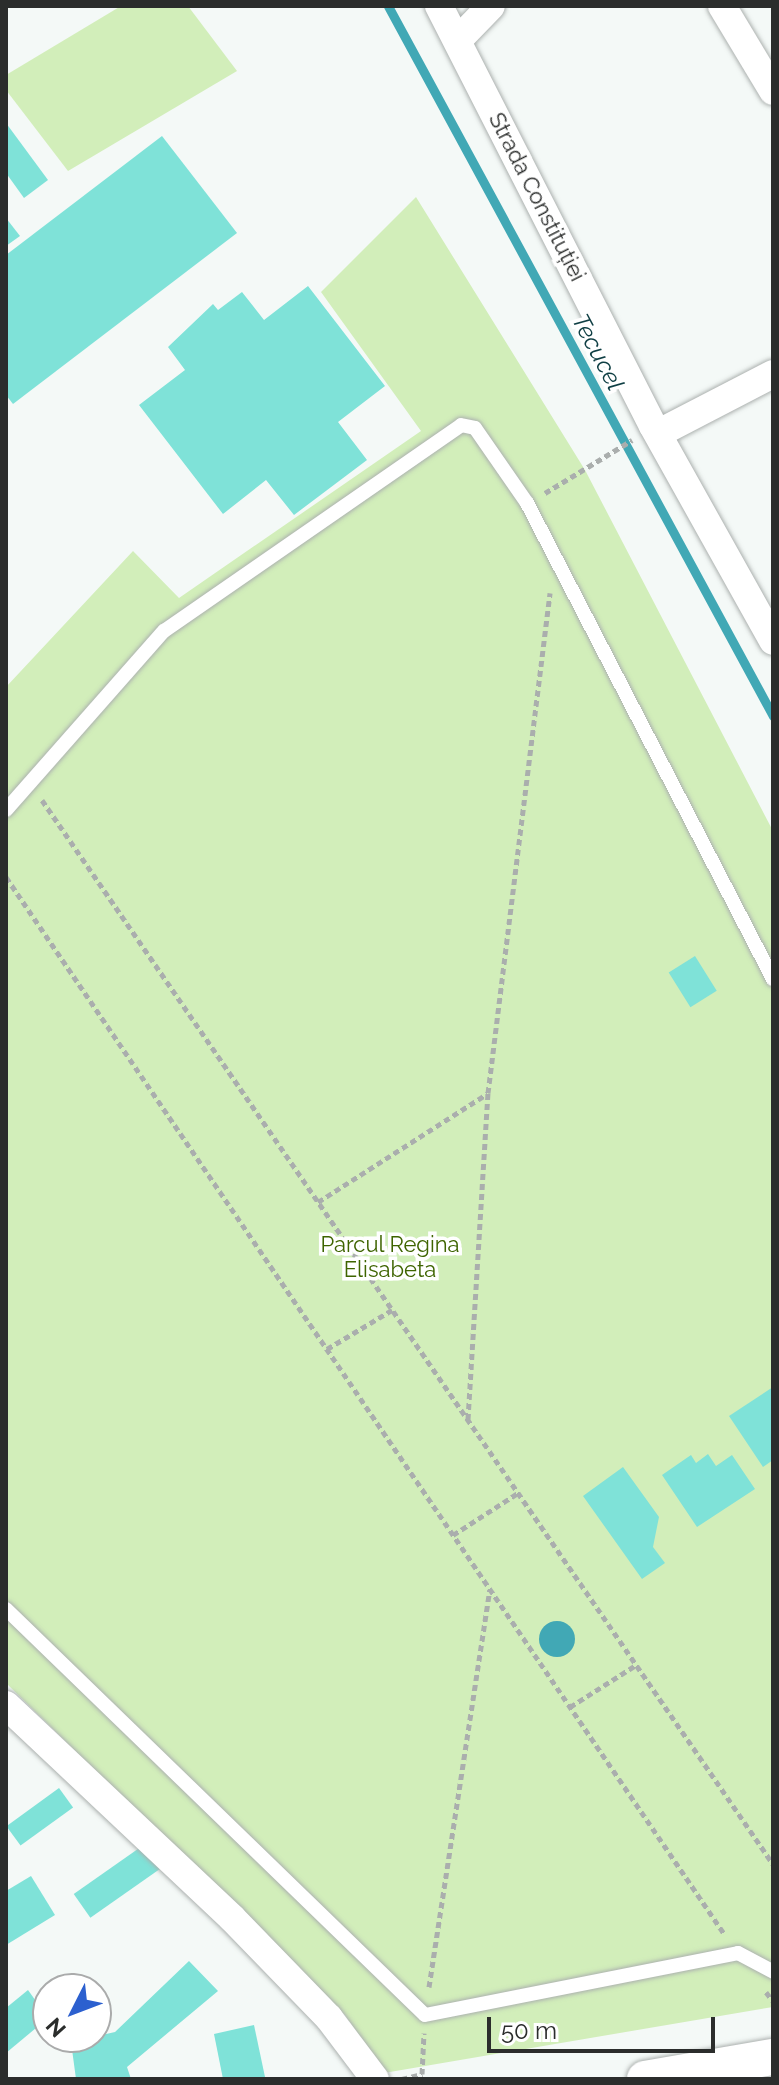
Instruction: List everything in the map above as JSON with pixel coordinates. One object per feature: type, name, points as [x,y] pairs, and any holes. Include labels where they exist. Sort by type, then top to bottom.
[{"type":"street","name":"Strada Constituției","points":[[439,6],[656,430],[773,641]]},
{"type":"street","points":[[458,40],[491,6]]},
{"type":"street","points":[[722,6],[773,91]]},
{"type":"street","points":[[656,430],[773,374]]},
{"type":"street","points":[[6,1705],[232,1918],[329,2018],[375,2079]]},
{"type":"street","points":[[645,2079],[773,2057]]},
{"type":"lane","points":[[6,810],[164,631],[461,425],[487,437],[527,503],[773,979]]},
{"type":"lane","points":[[6,1609],[425,2015],[738,1953],[773,1972]]},
{"type":"path","points":[[527,503],[656,430]]},
{"type":"path","points":[[468,1419],[488,1093],[554,557]]},
{"type":"path","points":[[30,782],[773,1864]]},
{"type":"path","points":[[6,877],[738,1953]]},
{"type":"path","points":[[318,1202],[488,1093]]},
{"type":"path","points":[[327,1349],[392,1310]]},
{"type":"path","points":[[453,1535],[518,1493]]},
{"type":"path","points":[[401,2079],[422,2074],[425,2015],[490,1590]]},
{"type":"path","points":[[570,1707],[636,1665]]},
{"type":"green space","points":[[121,6],[188,6],[237,71],[68,171],[6,90],[6,75]]},
{"type":"green space","name":"Parcul Regina Elisabeta","points":[[416,197],[585,470],[773,831],[773,2007],[384,2073],[345,2015],[6,1683],[6,687],[133,551],[179,598],[421,431],[321,292]]},
{"type":"water","points":[[557,1621],[569,1627],[575,1639],[569,1651],[557,1657],[545,1651],[539,1639],[545,1627]]},
{"type":"building","points":[[6,123],[48,180],[24,198],[6,173]]},
{"type":"building","points":[[162,136],[237,233],[13,404],[6,395],[6,255]]},
{"type":"building","points":[[6,218],[20,236],[6,246]]},
{"type":"building","points":[[308,286],[385,386],[338,422],[367,460],[294,515],[266,480],[223,514],[139,405],[185,370],[168,347],[213,304],[218,310],[242,292],[264,320]]},
{"type":"building","points":[[695,956],[717,991],[690,1007],[669,972]]},
{"type":"building","points":[[773,1387],[773,1460],[763,1467],[729,1416]]},
{"type":"building","points":[[708,1454],[716,1466],[732,1455],[755,1489],[697,1527],[662,1475],[691,1455],[696,1463]]},
{"type":"building","points":[[623,1467],[659,1517],[653,1547],[665,1563],[642,1579],[583,1496]]},
{"type":"building","points":[[59,1788],[73,1807],[21,1846],[6,1826]]},
{"type":"building","points":[[145,1844],[162,1868],[90,1918],[74,1894]]},
{"type":"building","points":[[31,1876],[55,1915],[6,1945],[6,1891]]},
{"type":"building","points":[[189,1961],[218,1991],[127,2067],[131,2079],[76,2079],[72,2053],[112,2053],[112,2033]]},
{"type":"building","points":[[28,1990],[32,1996],[32,2031],[6,2053],[6,2008]]},
{"type":"building","points":[[254,2025],[265,2077],[223,2079],[214,2034]]},
{"type":"waterway","name":"Tecucel","points":[[388,6],[773,716]]}]
